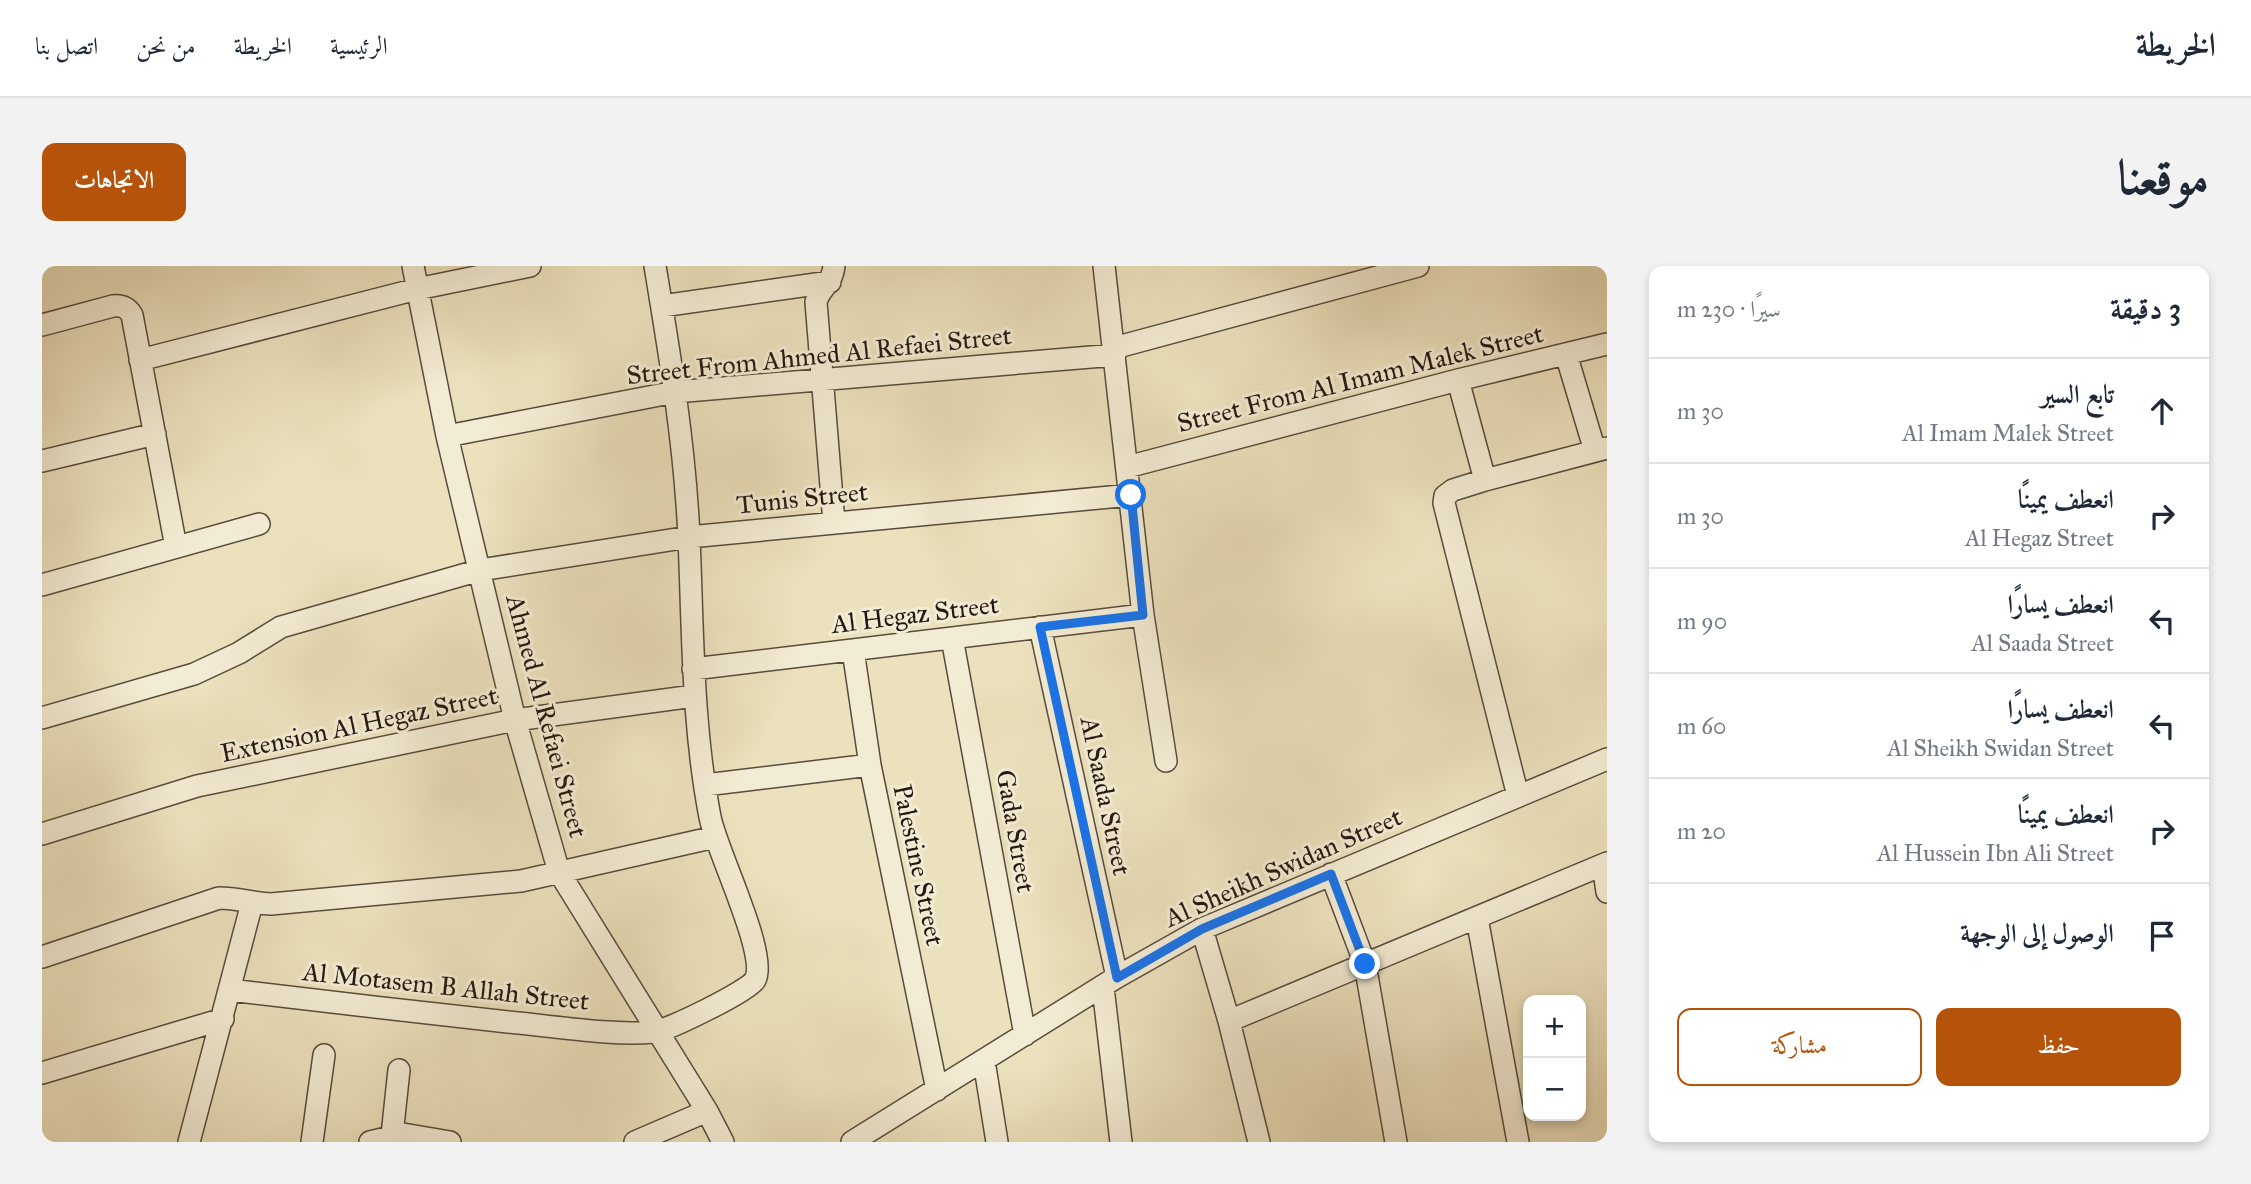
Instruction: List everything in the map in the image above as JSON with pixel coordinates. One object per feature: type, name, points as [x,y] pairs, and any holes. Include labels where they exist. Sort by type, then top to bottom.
[{"type":"street","name":"Ahmed Al Refaei Street","points":[[413,266],[447,436],[515,720],[559,873],[707,1111],[723,1142]]},
{"type":"street","points":[[141,360],[417,289],[530,266]]},
{"type":"street","points":[[655,266],[682,437],[689,537],[694,696],[705,785],[715,837],[754,941],[758,965],[755,981],[742,992],[657,1032]]},
{"type":"street","points":[[1104,266],[1143,615],[1166,761]]},
{"type":"street","name":"Street From Ahmed Al Refaei Street","points":[[447,436],[675,392],[1114,351],[1418,266]]},
{"type":"street","points":[[662,306],[832,274]]},
{"type":"street","points":[[832,274],[816,302],[834,523]]},
{"type":"street","points":[[42,325],[120,306],[127,308],[132,315],[176,547]]},
{"type":"street","name":"Street From Al Imam Malek Street","points":[[1127,467],[1458,380],[1607,344]]},
{"type":"street","points":[[1518,796],[1444,503],[1445,496],[1453,490],[1601,450],[1566,354]]},
{"type":"street","points":[[1458,380],[1485,480]]},
{"type":"street","points":[[42,461],[155,434]]},
{"type":"street","name":"Tunis Street","points":[[42,718],[194,674],[239,653],[281,627],[480,570],[689,537],[1131,495]]},
{"type":"street","points":[[42,585],[259,524]]},
{"type":"street","name":"Al Hegaz Street","points":[[693,668],[1143,615]]},
{"type":"street","name":"Al Saada Street","points":[[1040,627],[1110,982]]},
{"type":"street","name":"Gada Street","points":[[952,638],[1025,1035]]},
{"type":"street","name":"Palestine Street","points":[[853,650],[870,765],[937,1090]]},
{"type":"street","name":"Extension Al Hegaz Street","points":[[42,834],[197,786],[515,720],[694,696]]},
{"type":"street","name":"Al Sheikh Swidan Street","points":[[852,1142],[1110,982],[1202,929],[1607,759]]},
{"type":"street","points":[[705,785],[870,765]]},
{"type":"street","points":[[42,957],[219,898],[271,904],[521,881],[715,837]]},
{"type":"street","points":[[1229,1021],[1605,864],[1607,892]]},
{"type":"street","points":[[1331,874],[1365,964],[1396,1142]]},
{"type":"street","points":[[189,1142],[252,903]]},
{"type":"street","points":[[1477,918],[1518,1142]]},
{"type":"street","points":[[1202,929],[1229,1021],[1259,1142]]},
{"type":"street","points":[[1110,982],[1121,1142]]},
{"type":"street","name":"Al Motasem B Allah Street","points":[[230,990],[596,1031],[657,1032]]},
{"type":"street","points":[[42,1073],[223,1019]]},
{"type":"street","points":[[312,1142],[324,1055]]},
{"type":"street","points":[[984,1060],[997,1142]]},
{"type":"street","points":[[392,1135],[399,1070]]},
{"type":"street","points":[[635,1142],[707,1111]]},
{"type":"street","points":[[370,1142],[392,1135],[420,1136],[450,1142]]},
{"type":"route","points":[[1131,495],[1143,615],[1040,627],[1117,978],[1202,929],[1331,874],[1365,964]]}]
